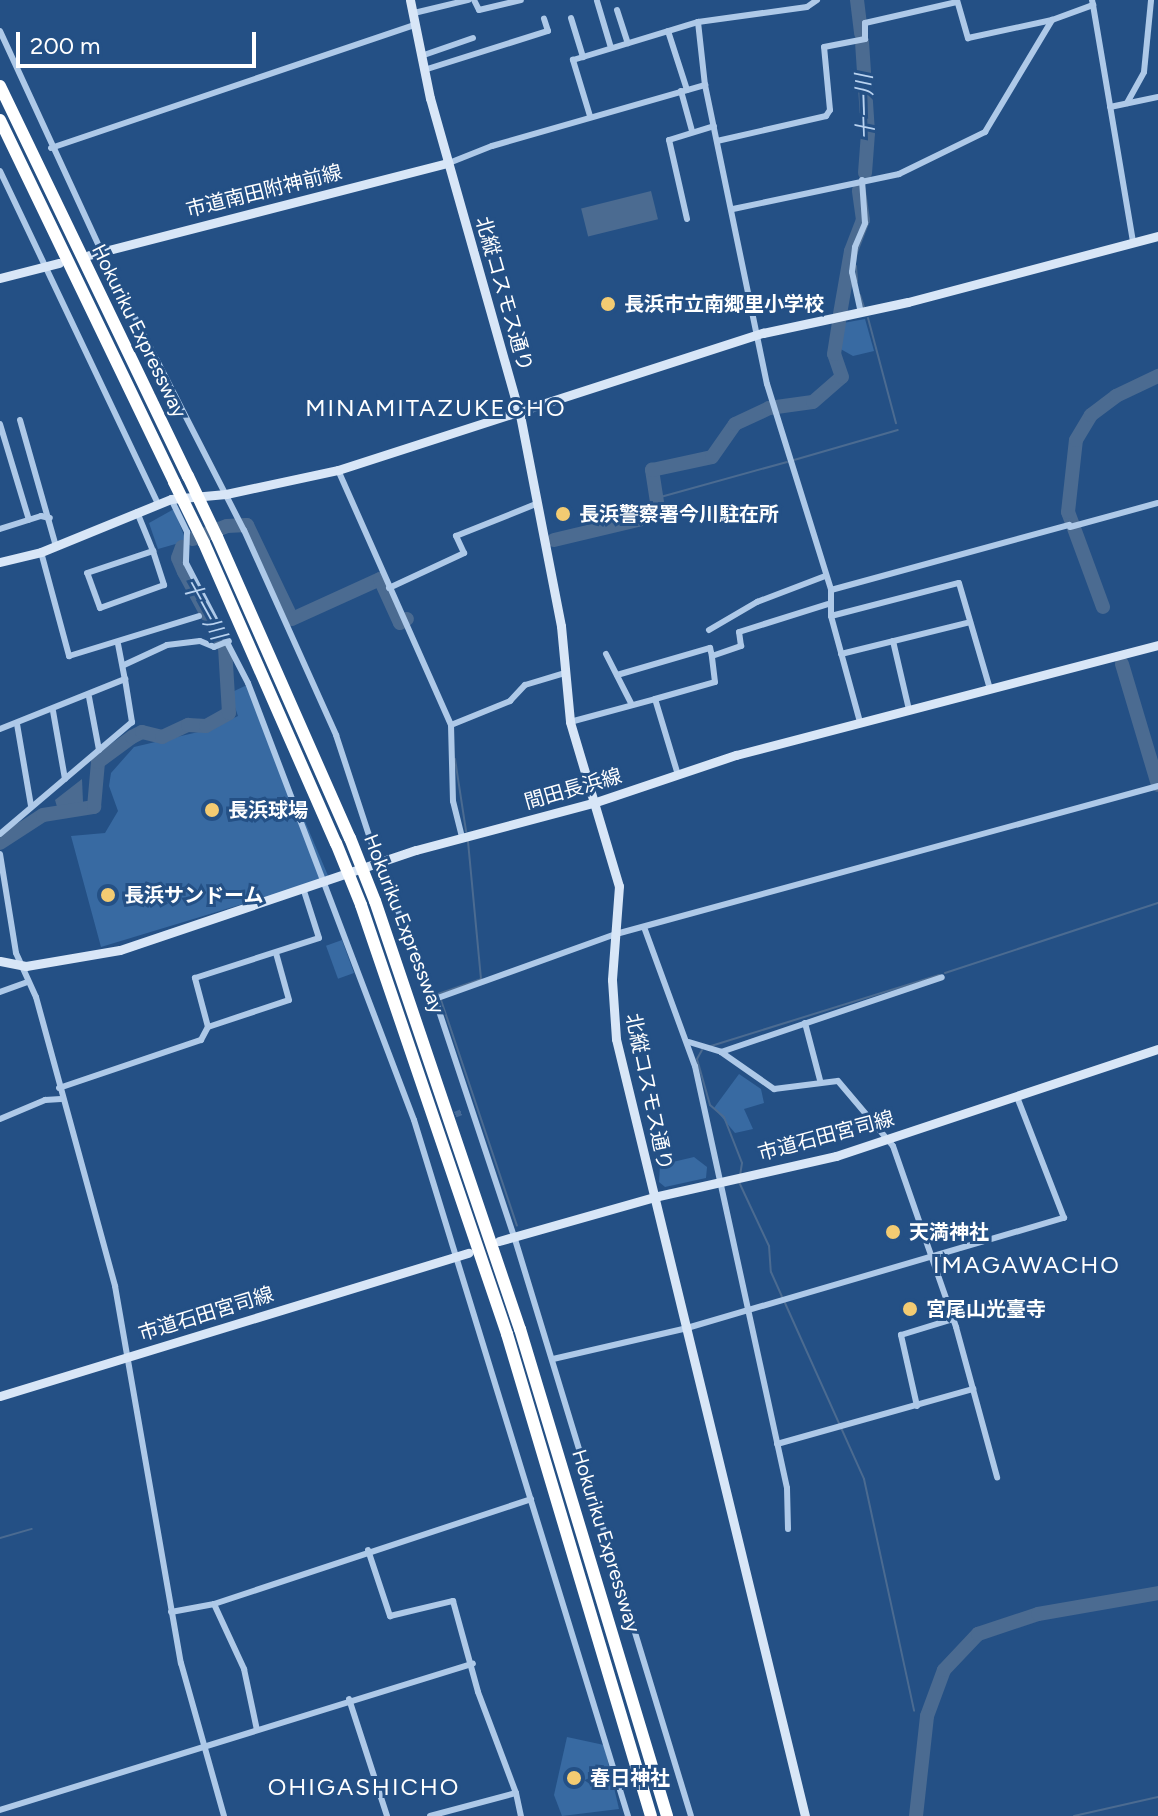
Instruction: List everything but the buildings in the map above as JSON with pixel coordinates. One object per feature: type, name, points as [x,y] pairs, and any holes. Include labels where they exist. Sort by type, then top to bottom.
[{"type":"highway","name":"Hokuriku Expressway","points":[[0,86],[217,537],[375,901],[520,1329],[667,1816]]},
{"type":"highway","name":"Hokuriku Expressway","points":[[0,120],[204,543],[361,905],[507,1334],[651,1816]]},
{"type":"street","name":"北縦コスモス通り","points":[[410,0],[448,163],[520,415],[561,626],[570,722],[619,886],[614,1022],[805,1816]]},
{"type":"street","points":[[414,13],[471,0],[479,10],[521,0]]},
{"type":"street","points":[[590,116],[573,60],[698,22],[807,7],[817,0]]},
{"type":"street","points":[[1127,103],[1144,72],[1151,0]]},
{"type":"street","points":[[597,1],[611,48]]},
{"type":"street","points":[[717,141],[826,116],[830,110],[824,47],[865,39],[865,23],[957,1],[968,38],[1052,20],[1094,1],[1133,242]]},
{"type":"street","points":[[617,10],[628,43]]},
{"type":"street","points":[[571,18],[583,57]]},
{"type":"street","points":[[424,70],[548,31],[544,19]]},
{"type":"street","points":[[733,209],[899,174],[985,132],[1052,20]]},
{"type":"street","points":[[698,22],[705,85],[733,209],[756,336],[773,406],[831,590],[828,604],[860,722]]},
{"type":"street","points":[[51,148],[415,25]]},
{"type":"street","points":[[0,31],[51,148],[101,251],[226,494],[336,735],[378,863],[435,999],[472,1108],[553,1359],[691,1816]]},
{"type":"street","points":[[668,31],[692,131]]},
{"type":"street","points":[[421,56],[473,38]]},
{"type":"street","points":[[448,163],[590,116],[705,85]]},
{"type":"street","points":[[1110,107],[1158,97]]},
{"type":"street","points":[[687,219],[669,140],[714,126]]},
{"type":"street","name":"市道南田附神前線","points":[[89,255],[448,163]]},
{"type":"street","points":[[0,171],[158,503]]},
{"type":"street","points":[[861,313],[852,272],[855,247],[865,223],[862,180]]},
{"type":"street","points":[[0,562],[41,552],[171,499],[226,494],[338,470],[429,438],[520,415],[756,336],[861,313],[1158,236]]},
{"type":"street","points":[[0,278],[59,263]]},
{"type":"street","points":[[20,420],[56,546]]},
{"type":"street","points":[[0,424],[29,520]]},
{"type":"street","points":[[338,470],[451,725],[453,801],[462,838]]},
{"type":"street","points":[[171,499],[187,532],[186,563],[228,642],[327,883],[417,1129],[628,1815],[619,1816]]},
{"type":"street","points":[[831,590],[1158,503]]},
{"type":"street","points":[[389,588],[464,553],[456,536],[536,504]]},
{"type":"street","points":[[137,512],[153,551],[164,585],[100,608],[87,573],[153,551]]},
{"type":"street","points":[[0,529],[29,520],[50,518]]},
{"type":"street","points":[[41,552],[69,656],[118,644],[199,616]]},
{"type":"street","points":[[709,630],[757,602],[825,576]]},
{"type":"street","points":[[831,616],[959,583],[990,689]]},
{"type":"street","points":[[712,656],[741,646],[739,632],[828,604]]},
{"type":"street","points":[[841,654],[970,622]]},
{"type":"street","points":[[124,665],[167,645],[200,641],[218,646],[228,642]]},
{"type":"street","points":[[893,641],[909,710]]},
{"type":"street","points":[[0,834],[132,722],[118,644]]},
{"type":"street","name":"間田長浜線","points":[[0,961],[26,966],[120,950],[462,838],[593,803],[860,722],[1158,645]]},
{"type":"street","points":[[570,722],[715,682],[710,648],[617,675]]},
{"type":"street","points":[[606,654],[632,705]]},
{"type":"street","points":[[451,725],[510,701],[525,685],[565,673]]},
{"type":"street","points":[[0,729],[89,697],[125,679]]},
{"type":"street","points":[[89,697],[99,750]]},
{"type":"street","points":[[655,699],[678,775]]},
{"type":"street","points":[[53,711],[65,779]]},
{"type":"street","points":[[17,724],[31,806]]},
{"type":"street","points":[[435,999],[616,934],[1154,787]]},
{"type":"street","points":[[0,854],[16,953],[26,966],[108,1261],[171,1612],[203,1749],[224,1816]]},
{"type":"street","points":[[59,1088],[201,1040],[208,1027],[195,978],[319,938],[304,891]]},
{"type":"street","points":[[644,927],[689,1042],[787,1488],[788,1529]]},
{"type":"street","points":[[208,1027],[289,1000],[276,953]]},
{"type":"street","points":[[721,1052],[942,977]]},
{"type":"street","points":[[0,992],[28,982]]},
{"type":"street","points":[[805,1023],[820,1080]]},
{"type":"street","points":[[689,1042],[721,1052],[774,1089],[820,1080],[845,1086],[889,1140],[953,1319],[997,1477]]},
{"type":"street","name":"市道石田宮司線","points":[[499,1241],[654,1197],[889,1140],[926,1123],[1017,1097],[1158,1049]]},
{"type":"street","points":[[553,1359],[687,1328],[1064,1218],[1017,1097]]},
{"type":"street","points":[[0,1119],[45,1100],[61,1099]]},
{"type":"street","points":[[462,1112],[472,1108]]},
{"type":"street","points":[[417,1129],[428,1125]]},
{"type":"street","name":"市道石田宮司線","points":[[0,1396],[469,1253]]},
{"type":"street","points":[[917,1406],[901,1335],[953,1319]]},
{"type":"street","points":[[777,1444],[973,1389]]},
{"type":"street","points":[[171,1612],[214,1604],[368,1550],[531,1499]]},
{"type":"street","points":[[368,1550],[390,1616],[453,1601],[521,1816]]},
{"type":"street","points":[[214,1604],[244,1669],[257,1730]]},
{"type":"street","points":[[0,1810],[203,1749],[349,1699],[473,1664]]},
{"type":"street","points":[[349,1699],[387,1816]]},
{"type":"street","points":[[430,1816],[516,1793]]},
{"type":"shaded area","points":[[651,191],[658,219],[588,237],[581,208]]},
{"type":"shaded area","points":[[865,319],[874,351],[853,356],[837,347],[843,323]]},
{"type":"shaded area","points":[[174,509],[186,541],[158,549],[149,523]]},
{"type":"shaded area","points":[[247,685],[329,878],[101,947],[71,836],[105,833],[118,811],[109,786],[111,773],[134,747],[211,729],[238,716],[230,693]]},
{"type":"shaded area","points":[[82,779],[83,802],[58,810],[55,800]]},
{"type":"shaded area","points":[[342,940],[354,973],[338,979],[326,946]]},
{"type":"shaded area","points":[[739,1074],[761,1089],[764,1103],[744,1109],[753,1129],[735,1133],[714,1108]]},
{"type":"shaded area","points":[[694,1157],[707,1167],[706,1178],[665,1187],[659,1182],[660,1165]]},
{"type":"shaded area","points":[[567,1737],[604,1745],[619,1809],[562,1816],[554,1795]]},
{"type":"waterway","name":"十一川","points":[[857,0],[861,34]]},
{"type":"waterway","name":"十一川","points":[[862,42],[868,133],[865,173]]},
{"type":"waterway","name":"十一川","points":[[840,314],[851,251],[863,220],[859,190]]},
{"type":"waterway","points":[[856,266],[857,281]]},
{"type":"waterway","points":[[860,295],[864,307]]},
{"type":"waterway","points":[[868,318],[896,423]]},
{"type":"waterway","name":"十一川","points":[[554,540],[659,515],[652,470],[712,457],[735,424],[769,408],[813,402],[842,377],[834,354],[839,322]]},
{"type":"waterway","points":[[1103,607],[1068,512],[1076,440],[1091,415],[1116,396],[1158,376]]},
{"type":"waterway","points":[[794,460],[898,430]]},
{"type":"waterway","points":[[657,498],[787,462]]},
{"type":"waterway","name":"十一川","points":[[193,539],[227,526],[247,525],[292,619],[380,579],[400,623],[407,619]]},
{"type":"waterway","name":"十一川","points":[[0,843],[43,815],[94,807],[98,762],[132,737],[142,732],[162,737],[188,725],[206,726],[229,713],[225,648],[178,558],[182,547]]},
{"type":"waterway","points":[[1122,664],[1158,785]]},
{"type":"waterway","points":[[455,759],[466,831]]},
{"type":"waterway","points":[[438,994],[481,979],[468,841]]},
{"type":"waterway","points":[[945,973],[1158,903]]},
{"type":"waterway","points":[[711,1046],[939,975]]},
{"type":"waterway","points":[[441,1000],[517,1226]]},
{"type":"waterway","points":[[702,1050],[697,1059],[710,1105],[724,1117],[742,1163],[740,1175]]},
{"type":"waterway","points":[[739,1182],[769,1246],[771,1272],[782,1297]]},
{"type":"waterway","points":[[785,1303],[864,1479],[914,1711]]},
{"type":"waterway","points":[[0,1538],[32,1529]]},
{"type":"waterway","points":[[927,1716],[944,1670],[978,1634],[1038,1614],[1158,1593]]},
{"type":"waterway","points":[[923,1715],[927,1716]]},
{"type":"waterway","points":[[916,1816],[927,1716]]},
{"type":"waterway","points":[[1074,1816],[1158,1797]]},
{"type":"tunnel","points":[[447,1118],[462,1112]]},
{"type":"place","name":"長浜市立南郷里小学校","points":[[608,304]]},
{"type":"place","name":"長浜警察署今川駐在所","points":[[563,514]]},
{"type":"place","name":"長浜球場","points":[[212,810]]},
{"type":"place","name":"長浜サンドーム","points":[[108,895]]},
{"type":"place","name":"天満神社","points":[[893,1232]]},
{"type":"place","name":"宮尾山光臺寺","points":[[910,1309]]},
{"type":"place","name":"春日神社","points":[[574,1778]]},
{"type":"district","name":"MINAMITAZUKECHO","points":[[436,408]]},
{"type":"district","name":"IMAGAWACHO","points":[[1027,1265]]},
{"type":"district","name":"OHIGASHICHO","points":[[364,1787]]}]
